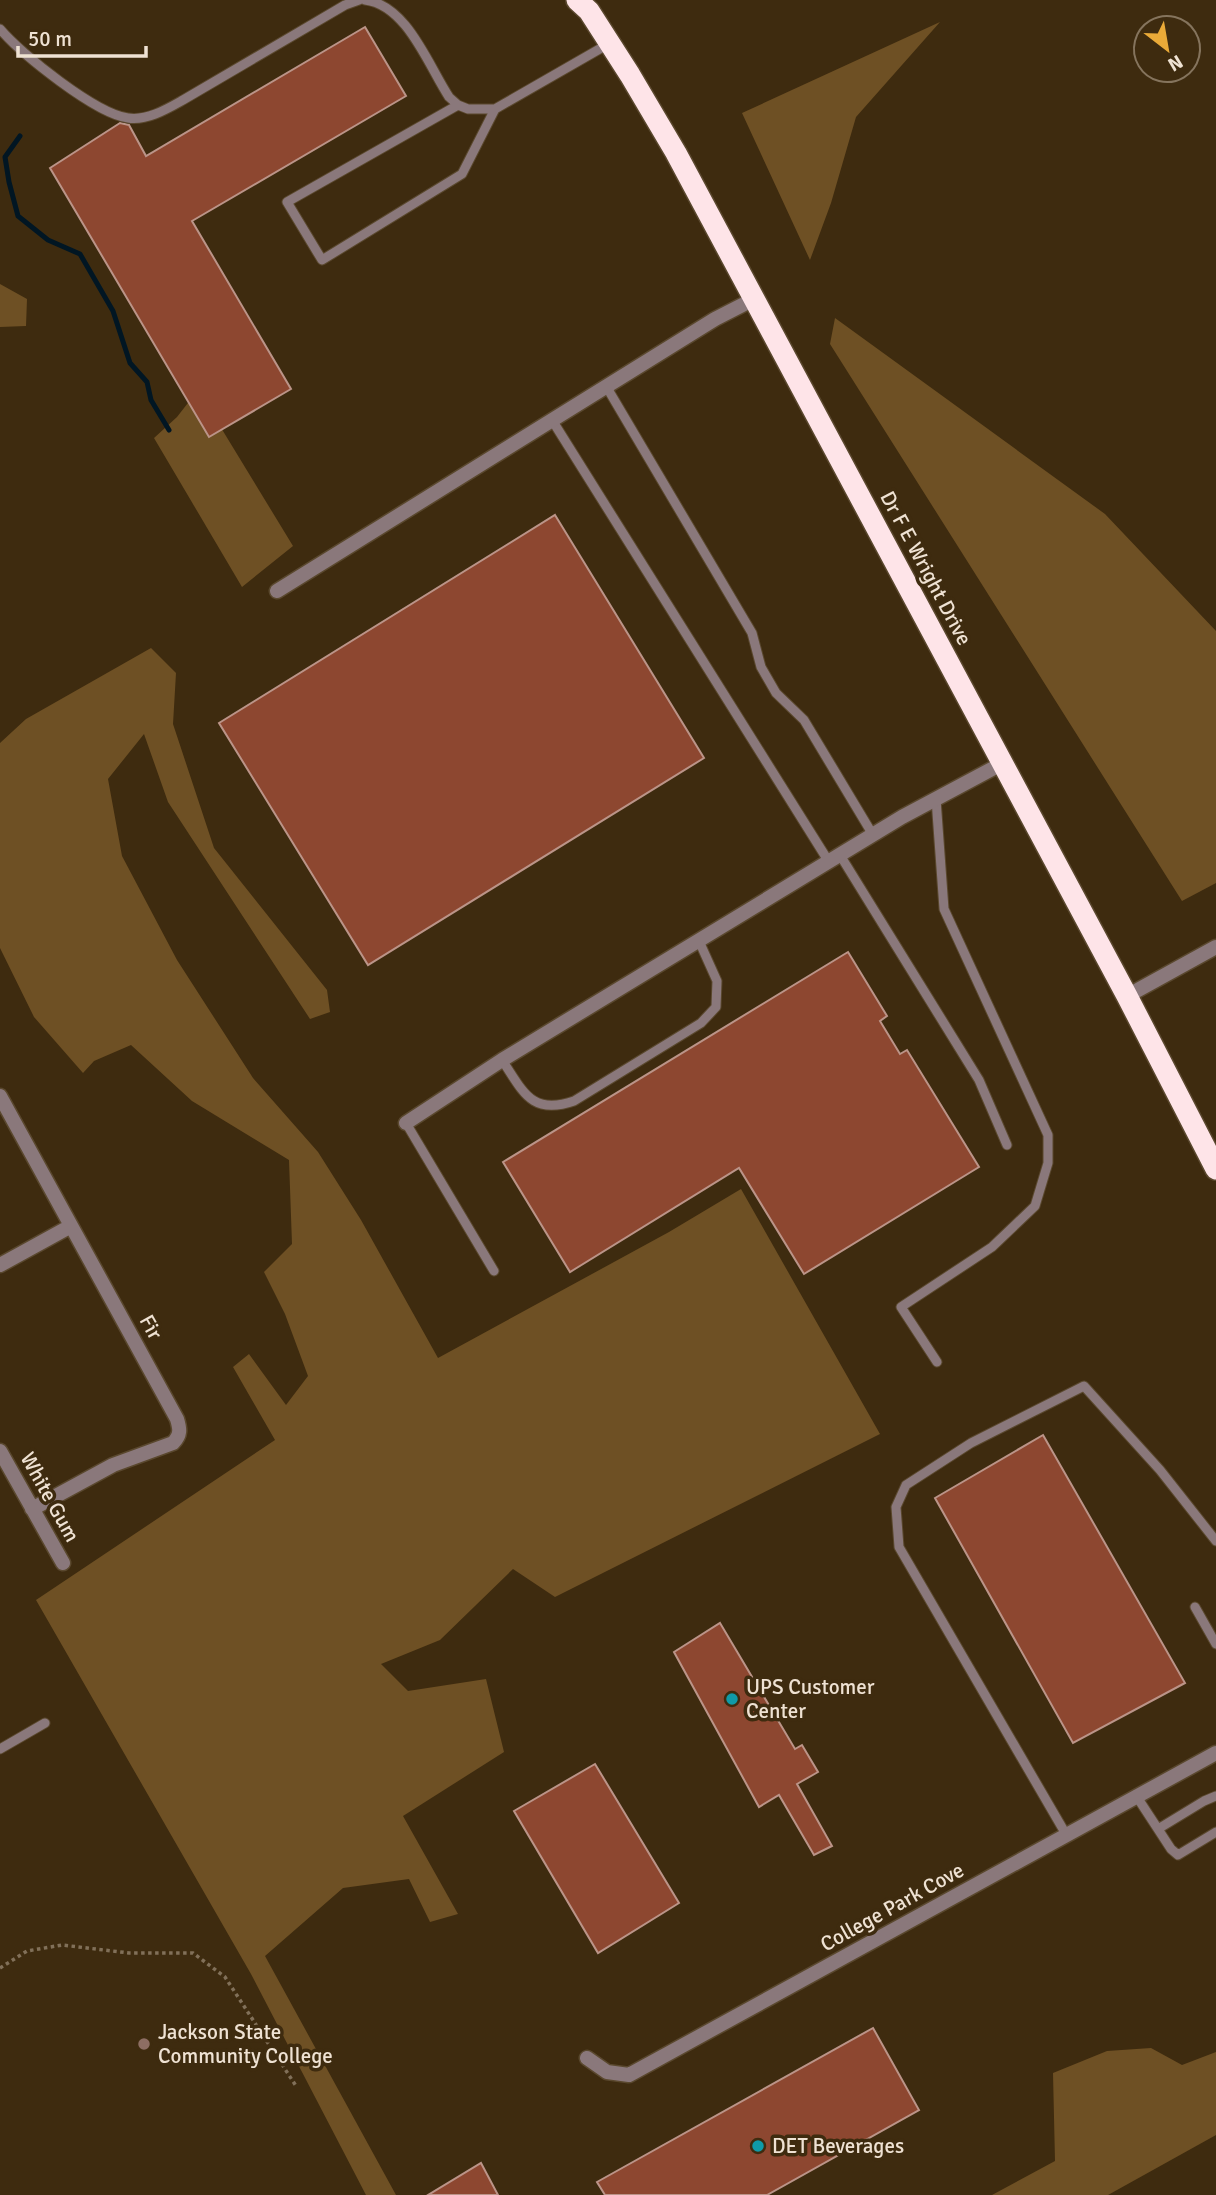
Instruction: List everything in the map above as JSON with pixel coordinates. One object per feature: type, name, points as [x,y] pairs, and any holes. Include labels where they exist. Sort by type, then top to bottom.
[{"type":"highway","name":"Dr F E Wright Drive","points":[[583,4],[610,43],[676,153],[1127,996],[1216,1169]]},
{"type":"street","points":[[277,591],[715,319],[754,299]]},
{"type":"street","points":[[407,1123],[502,1060],[873,835],[1003,763]]},
{"type":"street","points":[[1127,996],[1216,947]]},
{"type":"street","name":"Fir","points":[[0,1096],[177,1419],[180,1429],[173,1443],[104,1469],[32,1508]]},
{"type":"street","points":[[0,1265],[71,1226]]},
{"type":"street","name":"White Gum","points":[[0,1451],[62,1563]]},
{"type":"street","name":"College Park Cove","points":[[587,2058],[607,2072],[629,2075],[1216,1753]]},
{"type":"lane","points":[[0,29],[30,58],[93,103],[128,118],[145,117],[173,106],[345,5],[359,0]]},
{"type":"lane","points":[[365,0],[390,8],[404,22],[435,75],[458,105],[468,109],[495,109],[610,43]]},
{"type":"lane","points":[[458,105],[287,202],[322,260],[462,174],[495,109]]},
{"type":"lane","points":[[606,386],[752,633],[761,667],[775,693],[804,720],[873,835]]},
{"type":"lane","points":[[552,420],[979,1080],[1007,1145]]},
{"type":"lane","points":[[936,799],[944,909],[1048,1135],[1048,1163],[1035,1206],[992,1247],[901,1307],[937,1362]]},
{"type":"lane","points":[[502,1060],[526,1095],[541,1105],[556,1107],[573,1101],[655,1052],[701,1024],[716,1007],[717,981],[699,941]]},
{"type":"lane","points":[[407,1123],[495,1271]]},
{"type":"lane","points":[[1067,1836],[899,1546],[896,1507],[906,1485],[971,1443],[1084,1386],[1160,1470],[1216,1541]]},
{"type":"lane","points":[[1195,1607],[1216,1644]]},
{"type":"lane","points":[[0,1749],[44,1723]]},
{"type":"lane","points":[[1137,1797],[1171,1849],[1178,1855],[1216,1832]]},
{"type":"lane","points":[[1158,1829],[1216,1797]]},
{"type":"path","points":[[0,1968],[27,1951],[62,1945],[129,1953],[193,1953],[225,1976],[296,2086]]},
{"type":"shaded area","points":[[940,22],[856,117],[831,203],[810,260],[742,113]]},
{"type":"shaded area","points":[[0,284],[27,299],[26,326],[0,327]]},
{"type":"shaded area","points":[[835,318],[1105,514],[1216,631],[1216,883],[1182,901],[830,344]]},
{"type":"shaded area","points":[[198,390],[293,546],[242,587],[154,438],[177,417]]},
{"type":"shaded area","points":[[151,648],[176,673],[173,724],[214,848],[327,990],[330,1012],[310,1019],[168,802],[144,734],[108,779],[122,856],[177,960],[253,1078],[318,1152],[361,1220],[438,1358],[669,1232],[741,1189],[880,1434],[555,1597],[513,1569],[440,1640],[381,1664],[408,1691],[486,1679],[504,1752],[403,1816],[458,1914],[430,1922],[409,1879],[343,1888],[265,1956],[396,2195],[366,2195],[251,1974],[36,1600],[275,1440],[233,1367],[249,1354],[286,1405],[308,1376],[285,1314],[264,1272],[292,1244],[289,1160],[192,1101],[131,1045],[94,1061],[83,1073],[34,1017],[0,948],[0,743],[26,719]]},
{"type":"shaded area","points":[[1151,2048],[1182,2065],[1216,2052],[1216,2135],[1108,2195],[992,2195],[1055,2161],[1053,2073],[1107,2051]]},
{"type":"building","points":[[365,27],[406,96],[192,221],[291,389],[209,437],[50,168],[120,123],[129,125],[146,156]]},
{"type":"building","points":[[555,515],[704,758],[368,965],[219,723]]},
{"type":"building","points":[[848,952],[887,1016],[880,1021],[900,1054],[907,1050],[979,1167],[804,1274],[739,1168],[570,1272],[503,1162]]},
{"type":"building","points":[[1043,1435],[1185,1683],[1073,1743],[935,1498]]},
{"type":"building","name":"UPS Customer Center","points":[[720,1623],[795,1749],[802,1745],[818,1772],[797,1784],[832,1846],[814,1855],[779,1795],[759,1807],[674,1652]]},
{"type":"building","points":[[595,1764],[679,1903],[598,1953],[514,1811]]},
{"type":"building","name":"DET Beverages","points":[[873,2028],[919,2110],[767,2195],[605,2195],[597,2182]]},
{"type":"building","points":[[481,2163],[498,2195],[428,2195]]},
{"type":"waterway","points":[[20,136],[5,157],[18,216],[48,240],[80,254],[113,311],[130,363],[147,382],[151,400],[169,430]]},
{"type":"place","name":"UPS Customer Center","points":[[732,1699]]},
{"type":"place","name":"Jackson State Community College","points":[[144,2044]]},
{"type":"place","name":"DET Beverages","points":[[758,2146]]}]
